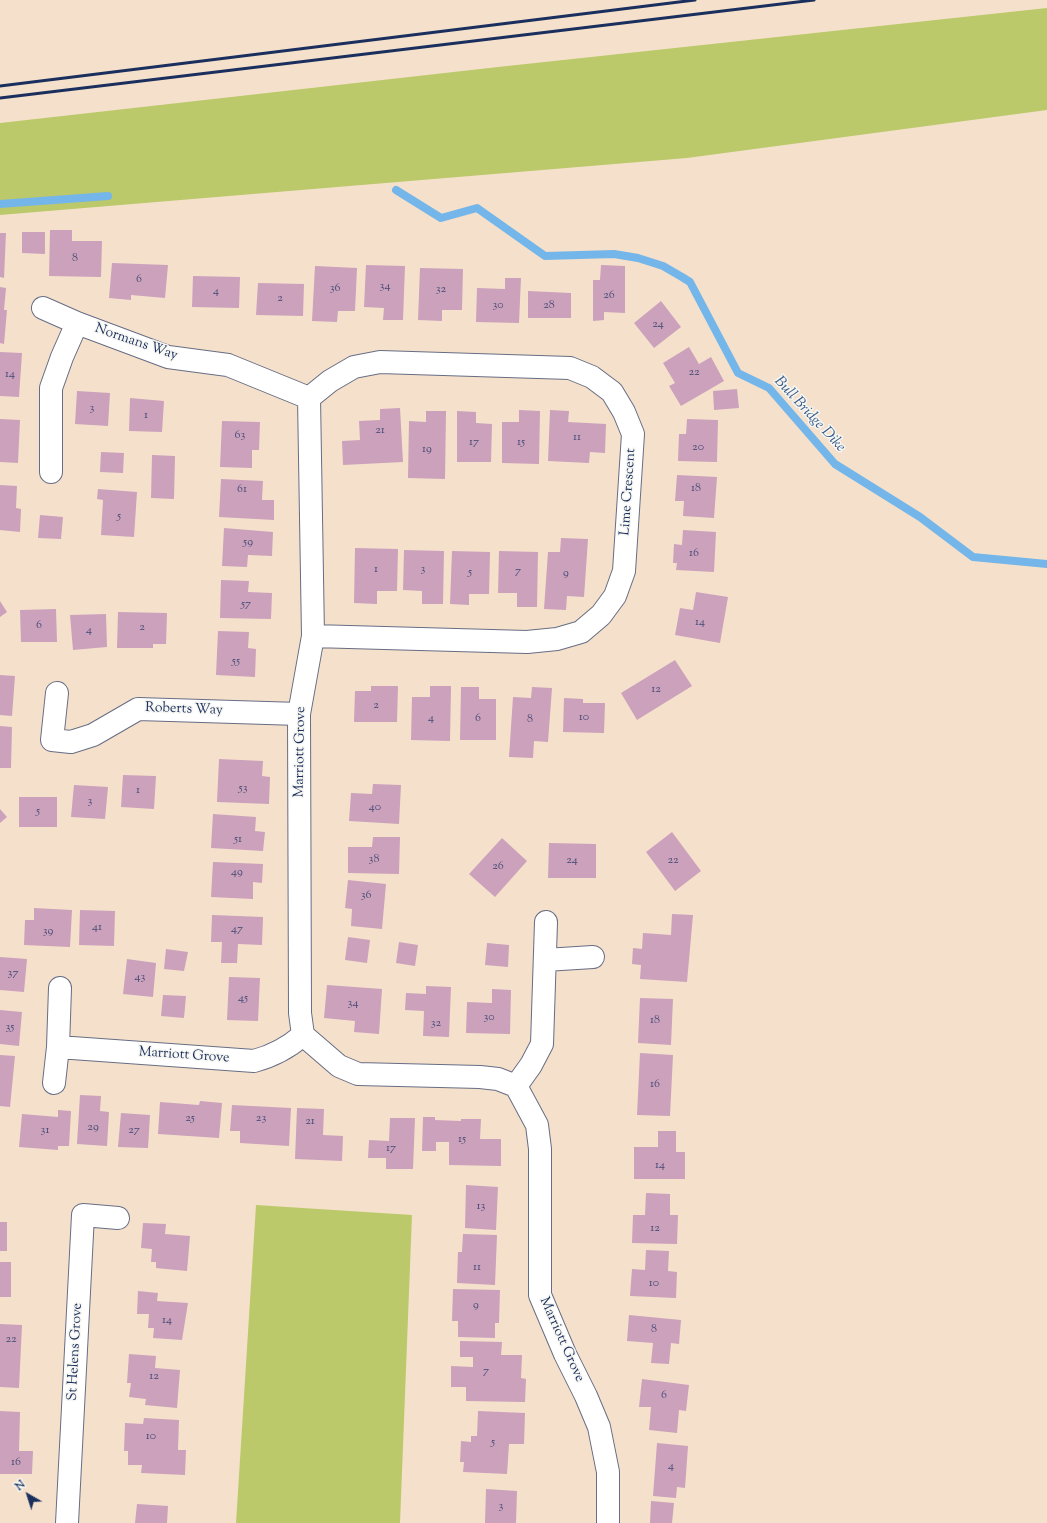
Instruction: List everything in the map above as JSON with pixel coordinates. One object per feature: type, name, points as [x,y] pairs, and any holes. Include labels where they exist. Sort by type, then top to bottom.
[{"type":"street","name":"Normans Way","points":[[43,308],[77,323],[168,357],[228,365],[309,398]]},
{"type":"street","name":"Normans Way","points":[[51,472],[51,388],[62,357],[77,323]]},
{"type":"street","name":"Lime Crescent","points":[[309,398],[330,381],[354,367],[380,362],[570,368],[592,377],[612,392],[624,412],[632,434],[624,571],[615,596],[600,615],[581,632],[557,639],[527,642],[313,636]]},
{"type":"street","name":"Marriott Grove","points":[[58,1047],[254,1061],[271,1056],[288,1047],[303,1035],[300,1013],[300,714],[313,636],[309,398]]},
{"type":"street","name":"Roberts Way","points":[[57,694],[52,740],[71,742],[94,735],[138,709],[300,714]]},
{"type":"street","points":[[303,1035],[339,1066],[358,1074],[480,1077],[498,1079],[516,1086],[531,1065],[542,1044],[546,922]]},
{"type":"street","points":[[545,960],[593,957]]},
{"type":"street","points":[[54,1084],[58,1047],[60,988]]},
{"type":"street","name":"Marriott Grove","points":[[516,1086],[537,1125],[540,1149],[540,1295],[565,1354],[599,1426],[608,1472],[608,1523]]},
{"type":"street","name":"St Helens Grove","points":[[68,1523],[83,1215],[118,1218]]},
{"type":"green space","points":[[1047,8],[1047,110],[687,158],[0,215],[0,123],[498,67]]},
{"type":"green space","points":[[256,1205],[412,1215],[400,1523],[236,1523]]},
{"type":"building","points":[[50,230],[72,230],[72,241],[102,241],[101,277],[49,276]]},
{"type":"building","points":[[22,232],[45,232],[45,254],[22,253]]},
{"type":"building","points":[[0,233],[6,233],[4,278],[0,277]]},
{"type":"building","points":[[112,263],[168,265],[165,298],[131,295],[131,300],[109,298]]},
{"type":"building","points":[[366,265],[405,266],[403,320],[383,320],[384,308],[364,307]]},
{"type":"building","points":[[601,265],[625,266],[625,313],[604,312],[604,320],[593,321],[593,280],[600,280]]},
{"type":"building","points":[[315,266],[357,268],[355,311],[338,311],[337,322],[312,321]]},
{"type":"building","points":[[420,268],[463,269],[462,310],[442,310],[442,321],[418,320]]},
{"type":"building","points":[[193,276],[240,277],[239,308],[192,307]]},
{"type":"building","points":[[505,278],[521,278],[519,323],[476,322],[477,288],[505,289]]},
{"type":"building","points":[[258,283],[304,284],[303,316],[256,315]]},
{"type":"building","points":[[0,287],[6,288],[4,310],[7,310],[4,344],[0,343]]},
{"type":"building","points":[[528,291],[571,293],[571,318],[528,318]]},
{"type":"building","points":[[661,301],[681,327],[654,348],[634,323]]},
{"type":"building","points":[[689,347],[699,364],[711,357],[724,381],[681,406],[669,386],[675,383],[663,363]]},
{"type":"building","points":[[0,352],[22,353],[19,397],[0,396]]},
{"type":"building","points":[[737,389],[739,408],[714,410],[713,391]]},
{"type":"building","points":[[77,391],[110,393],[108,426],[75,424]]},
{"type":"building","points":[[130,398],[164,401],[162,432],[129,431]]},
{"type":"building","points":[[400,408],[403,462],[343,465],[342,441],[360,440],[359,421],[380,420],[380,409]]},
{"type":"building","points":[[519,410],[540,411],[539,464],[502,463],[502,422],[519,422]]},
{"type":"building","points":[[550,410],[569,411],[568,422],[606,424],[605,453],[590,452],[589,463],[548,461]]},
{"type":"building","points":[[426,411],[446,411],[445,479],[408,478],[409,421],[426,422]]},
{"type":"building","points":[[457,411],[476,412],[476,423],[492,424],[491,462],[457,462]]},
{"type":"building","points":[[0,419],[20,420],[18,463],[0,462]]},
{"type":"building","points":[[687,419],[718,420],[717,462],[678,461],[679,434],[686,434]]},
{"type":"building","points":[[222,421],[260,422],[259,450],[252,450],[252,468],[220,467]]},
{"type":"building","points":[[101,452],[124,453],[123,473],[100,472]]},
{"type":"building","points":[[152,455],[175,456],[174,499],[151,498]]},
{"type":"building","points":[[677,475],[717,477],[714,518],[683,516],[684,501],[675,501]]},
{"type":"building","points":[[221,479],[263,481],[262,500],[274,500],[274,520],[219,517]]},
{"type":"building","points":[[0,485],[17,486],[16,508],[21,509],[20,532],[0,530]]},
{"type":"building","points":[[98,489],[137,492],[134,537],[101,535],[103,500],[97,499]]},
{"type":"building","points":[[40,515],[63,517],[61,539],[38,538]]},
{"type":"building","points":[[224,528],[273,532],[272,556],[248,555],[247,567],[222,566]]},
{"type":"building","points":[[683,530],[716,532],[714,572],[676,570],[677,563],[673,563],[674,544],[682,545]]},
{"type":"building","points":[[561,538],[588,539],[584,597],[567,596],[566,610],[544,609],[548,552],[560,552]]},
{"type":"building","points":[[355,548],[398,549],[397,591],[377,591],[377,604],[354,603]]},
{"type":"building","points":[[404,550],[444,551],[443,604],[422,604],[422,591],[403,590]]},
{"type":"building","points":[[452,551],[490,552],[489,594],[469,594],[469,605],[450,604]]},
{"type":"building","points":[[499,551],[538,552],[537,607],[517,607],[517,593],[498,593]]},
{"type":"building","points":[[221,580],[249,581],[248,592],[272,593],[271,619],[220,618]]},
{"type":"building","points":[[696,592],[728,597],[720,643],[675,635],[680,608],[693,610]]},
{"type":"building","points":[[0,601],[7,612],[0,617]]},
{"type":"building","points":[[56,609],[57,642],[21,642],[20,610]]},
{"type":"building","points":[[118,612],[167,613],[166,644],[153,644],[153,648],[117,648]]},
{"type":"building","points":[[106,614],[107,647],[73,650],[70,615]]},
{"type":"building","points":[[218,631],[249,632],[248,648],[256,649],[255,677],[216,675]]},
{"type":"building","points":[[675,660],[692,686],[637,720],[621,693]]},
{"type":"building","points":[[0,675],[15,676],[12,716],[0,715]]},
{"type":"building","points":[[371,686],[398,686],[397,722],[354,722],[355,691],[371,691]]},
{"type":"building","points":[[430,686],[451,686],[450,741],[411,740],[412,697],[430,697]]},
{"type":"building","points":[[461,687],[479,687],[479,699],[496,699],[496,740],[460,740]]},
{"type":"building","points":[[532,687],[552,688],[548,742],[534,741],[533,758],[509,757],[513,697],[531,698]]},
{"type":"building","points":[[564,698],[583,699],[583,703],[605,703],[604,733],[563,732]]},
{"type":"building","points":[[0,726],[12,727],[11,768],[0,768]]},
{"type":"building","points":[[219,759],[263,761],[262,776],[270,777],[269,804],[217,802]]},
{"type":"building","points":[[123,775],[156,776],[154,809],[121,807]]},
{"type":"building","points":[[373,784],[401,785],[399,824],[349,821],[351,793],[372,794]]},
{"type":"building","points":[[74,785],[108,787],[105,819],[71,817]]},
{"type":"building","points":[[19,797],[57,797],[57,827],[19,827]]},
{"type":"building","points":[[0,809],[7,817],[0,823]]},
{"type":"building","points":[[213,814],[256,817],[255,831],[265,832],[263,851],[211,848]]},
{"type":"building","points":[[672,832],[701,871],[675,891],[646,852]]},
{"type":"building","points":[[373,837],[400,837],[399,874],[348,873],[348,847],[372,847]]},
{"type":"building","points":[[502,838],[527,861],[495,897],[469,874]]},
{"type":"building","points":[[549,843],[596,844],[596,878],[548,878]]},
{"type":"building","points":[[213,862],[263,864],[262,883],[253,882],[253,899],[211,897]]},
{"type":"building","points":[[348,880],[386,884],[382,929],[351,926],[352,909],[345,908]]},
{"type":"building","points":[[34,908],[72,910],[70,947],[24,945],[25,920],[34,920]]},
{"type":"building","points":[[80,910],[115,911],[114,946],[79,945]]},
{"type":"building","points":[[672,914],[693,915],[687,982],[640,979],[641,965],[632,964],[633,948],[642,949],[643,933],[671,935]]},
{"type":"building","points":[[212,915],[263,917],[262,945],[238,944],[237,963],[221,963],[222,942],[211,942]]},
{"type":"building","points":[[348,937],[370,940],[367,963],[345,960]]},
{"type":"building","points":[[399,942],[418,945],[415,966],[396,963]]},
{"type":"building","points":[[487,943],[509,945],[508,967],[485,965]]},
{"type":"building","points":[[166,949],[188,952],[184,971],[164,969]]},
{"type":"building","points":[[0,957],[27,959],[24,992],[0,990]]},
{"type":"building","points":[[127,959],[156,963],[153,997],[123,994]]},
{"type":"building","points":[[229,977],[260,978],[258,1021],[227,1020]]},
{"type":"building","points":[[327,985],[382,989],[379,1034],[354,1032],[355,1021],[324,1018]]},
{"type":"building","points":[[426,986],[451,987],[449,1037],[423,1036],[424,1011],[405,1010],[406,993],[426,994]]},
{"type":"building","points":[[492,989],[511,990],[510,1034],[466,1033],[467,1002],[492,1003]]},
{"type":"building","points":[[163,995],[186,996],[184,1018],[161,1016]]},
{"type":"building","points":[[640,998],[673,999],[671,1045],[638,1043]]},
{"type":"building","points":[[0,1010],[22,1012],[19,1046],[0,1044]]},
{"type":"building","points":[[640,1053],[673,1055],[670,1116],[637,1115]]},
{"type":"building","points":[[0,1055],[15,1056],[10,1107],[0,1106]]},
{"type":"building","points":[[80,1095],[101,1096],[100,1111],[109,1112],[107,1146],[77,1144]]},
{"type":"building","points":[[200,1101],[222,1103],[219,1138],[158,1134],[160,1102],[199,1105]]},
{"type":"building","points":[[232,1105],[291,1108],[289,1146],[240,1143],[240,1131],[230,1131]]},
{"type":"building","points":[[297,1108],[324,1109],[323,1135],[343,1136],[342,1161],[295,1159]]},
{"type":"building","points":[[58,1110],[71,1111],[69,1146],[58,1146],[58,1150],[19,1147],[22,1114],[58,1117]]},
{"type":"building","points":[[121,1113],[150,1115],[148,1148],[118,1147]]},
{"type":"building","points":[[423,1117],[435,1117],[435,1120],[461,1121],[461,1119],[481,1119],[480,1139],[501,1139],[501,1166],[449,1165],[449,1142],[436,1142],[436,1151],[422,1151]]},
{"type":"building","points":[[390,1118],[415,1118],[413,1169],[386,1169],[386,1158],[368,1158],[369,1140],[389,1141]]},
{"type":"building","points":[[658,1131],[676,1131],[676,1152],[685,1152],[685,1179],[634,1179],[634,1147],[658,1147]]},
{"type":"building","points":[[466,1185],[498,1187],[496,1230],[465,1228]]},
{"type":"building","points":[[646,1193],[670,1194],[670,1215],[678,1215],[677,1244],[632,1243],[633,1215],[645,1215]]},
{"type":"building","points":[[0,1222],[7,1222],[7,1251],[0,1251]]},
{"type":"building","points":[[143,1223],[166,1224],[165,1234],[190,1236],[187,1271],[156,1268],[156,1262],[151,1262],[152,1249],[141,1248]]},
{"type":"building","points":[[463,1234],[497,1235],[495,1285],[457,1283],[458,1252],[462,1252]]},
{"type":"building","points":[[646,1250],[669,1251],[668,1271],[677,1272],[676,1298],[630,1296],[632,1269],[645,1270]]},
{"type":"building","points":[[0,1262],[11,1262],[11,1297],[0,1297]]},
{"type":"building","points":[[453,1289],[500,1290],[499,1323],[495,1323],[495,1338],[458,1337],[458,1321],[452,1321]]},
{"type":"building","points":[[138,1291],[158,1293],[157,1301],[188,1303],[182,1340],[153,1338],[154,1328],[148,1328],[149,1314],[137,1314]]},
{"type":"building","points":[[629,1315],[681,1320],[679,1344],[671,1343],[669,1364],[651,1363],[653,1343],[627,1341]]},
{"type":"building","points":[[0,1324],[22,1325],[19,1388],[0,1387]]},
{"type":"building","points":[[460,1341],[502,1342],[501,1355],[522,1355],[521,1378],[526,1379],[525,1402],[466,1401],[466,1387],[451,1387],[451,1366],[473,1367],[473,1357],[460,1357]]},
{"type":"building","points":[[129,1354],[156,1356],[155,1368],[180,1370],[177,1408],[145,1405],[146,1399],[129,1397],[131,1383],[127,1383]]},
{"type":"building","points":[[642,1379],[689,1385],[686,1411],[679,1410],[677,1433],[649,1430],[651,1407],[639,1407]]},
{"type":"building","points":[[0,1411],[20,1412],[19,1451],[33,1451],[32,1474],[0,1474]]},
{"type":"building","points":[[478,1411],[525,1413],[524,1444],[509,1444],[507,1474],[463,1472],[464,1462],[460,1462],[461,1441],[471,1442],[471,1436],[477,1436]]},
{"type":"building","points":[[144,1418],[179,1420],[178,1450],[186,1450],[185,1475],[141,1473],[142,1465],[128,1465],[128,1451],[124,1451],[125,1423],[143,1424]]},
{"type":"building","points":[[657,1443],[688,1446],[685,1488],[677,1487],[676,1498],[653,1496]]},
{"type":"building","points":[[486,1489],[517,1491],[516,1523],[485,1523]]},
{"type":"building","points":[[651,1501],[674,1503],[672,1523],[650,1523]]},
{"type":"building","points":[[137,1504],[168,1506],[167,1523],[135,1523]]},
{"type":"waterway","name":"Bull Bridge Dike","points":[[396,190],[441,218],[477,208],[545,256],[614,254],[638,258],[663,266],[690,282],[738,373],[769,388],[835,464],[920,517],[973,557],[1047,564]]},
{"type":"waterway","points":[[0,204],[108,196]]},
{"type":"railway","points":[[0,86],[695,0]]},
{"type":"railway","points":[[0,98],[814,0]]}]
